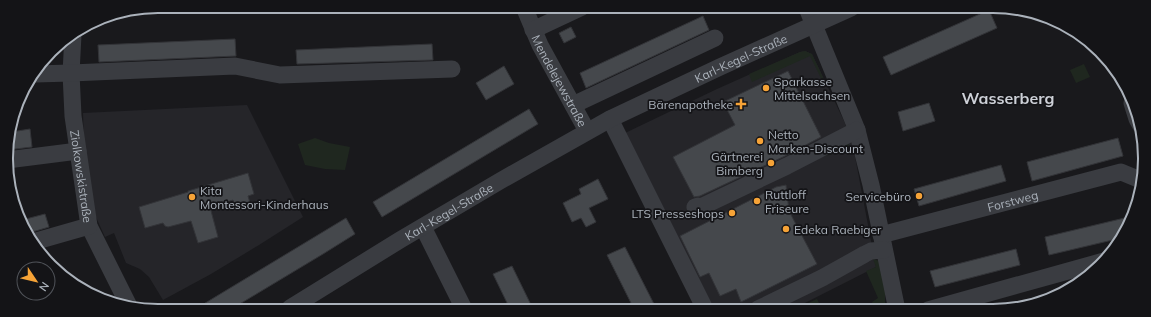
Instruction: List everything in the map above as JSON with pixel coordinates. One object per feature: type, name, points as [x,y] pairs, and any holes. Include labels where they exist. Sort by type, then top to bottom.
[{"type":"street","name":"Mendelejewstraße","points":[[526,13],[540,45],[587,131]]},
{"type":"street","points":[[533,30],[569,13]]},
{"type":"street","points":[[809,13],[857,130],[871,185],[896,304]]},
{"type":"street","name":"Karl-Kegel-Straße","points":[[297,304],[500,181],[587,131],[720,67],[840,13]]},
{"type":"street","points":[[573,105],[715,38]]},
{"type":"street","name":"Ziolkowskistraße","points":[[73,41],[71,73],[73,116],[89,226],[122,299]]},
{"type":"street","points":[[41,74],[235,66],[280,74],[452,69]]},
{"type":"street","points":[[610,119],[702,304]]},
{"type":"street","points":[[695,207],[698,206],[701,208],[814,153],[857,130]]},
{"type":"street","points":[[13,159],[78,151]]},
{"type":"street","name":"Forstweg","points":[[768,304],[822,278],[871,251],[882,242],[1121,172],[1137,178]]},
{"type":"street","points":[[39,240],[89,226]]},
{"type":"street","points":[[423,227],[462,304]]},
{"type":"street","points":[[950,304],[1092,264]]},
{"type":"shaded area","points":[[805,51],[812,54],[852,141],[876,267],[803,304],[707,304],[623,134],[717,89]]},
{"type":"shaded area","points":[[805,51],[812,54],[827,86],[825,86],[810,56],[752,82],[749,74]]},
{"type":"shaded area","points":[[1084,64],[1090,77],[1076,83],[1070,70]]},
{"type":"shaded area","name":"Kita Montessori-Kinderhaus","points":[[247,105],[303,217],[211,274],[163,300],[149,277],[140,269],[126,263],[114,233],[105,237],[95,215],[84,142],[83,113]]},
{"type":"shaded area","points":[[315,138],[329,143],[350,147],[345,170],[325,169],[305,165],[298,144]]},
{"type":"shaded area","points":[[847,139],[850,150],[816,158]]},
{"type":"shaded area","points":[[873,259],[880,261],[885,271],[885,304],[873,304],[872,302],[878,298],[866,271],[876,267]]},
{"type":"shaded area","points":[[817,299],[820,304],[806,304]]},
{"type":"building","points":[[982,13],[990,13],[997,28],[891,75],[883,57]]},
{"type":"building","points":[[703,16],[709,30],[586,88],[580,73]]},
{"type":"building","points":[[571,27],[576,37],[564,43],[559,33]]},
{"type":"building","points":[[235,39],[236,56],[99,62],[98,45]]},
{"type":"building","points":[[432,44],[433,60],[297,64],[296,50]]},
{"type":"building","points":[[504,66],[514,84],[486,100],[476,83]]},
{"type":"building","points":[[788,71],[821,137],[783,157],[700,196],[694,197],[673,157],[735,125],[723,102]]},
{"type":"building","points":[[929,103],[935,121],[903,131],[898,112]]},
{"type":"building","points":[[529,109],[538,124],[382,217],[373,202]]},
{"type":"building","points":[[30,129],[32,147],[13,149],[16,131]]},
{"type":"building","points":[[1118,138],[1123,156],[1032,181],[1027,162]]},
{"type":"building","points":[[1001,165],[1006,181],[919,206],[914,189]]},
{"type":"building","points":[[248,173],[254,194],[248,196],[250,203],[235,208],[233,200],[210,207],[218,237],[198,243],[191,221],[168,227],[163,223],[145,228],[139,207]]},
{"type":"building","points":[[598,179],[608,199],[589,208],[596,222],[586,227],[581,218],[572,222],[563,203],[581,194],[579,189]]},
{"type":"building","points":[[786,185],[789,211],[817,264],[741,302],[736,289],[720,296],[709,273],[700,277],[680,236],[776,187]]},
{"type":"building","points":[[45,214],[49,227],[33,232],[26,219]]},
{"type":"building","points":[[346,218],[355,234],[240,304],[204,304]]},
{"type":"building","points":[[1125,218],[1112,240],[1049,255],[1045,237]]},
{"type":"building","points":[[625,247],[654,304],[632,304],[607,255]]},
{"type":"building","points":[[1016,249],[1020,265],[935,287],[930,271]]},
{"type":"building","points":[[512,266],[531,304],[508,304],[493,274]]},
{"type":"place","name":"Sparkasse Mittelsachsen","points":[[766,88]]},
{"type":"place","name":"Bärenapotheke","points":[[741,104]]},
{"type":"place","name":"Netto Marken-Discount","points":[[760,141]]},
{"type":"place","name":"Gärtnerei Bimberg","points":[[771,163]]},
{"type":"place","name":"Servicebüro","points":[[919,196]]},
{"type":"place","name":"Kita Montessori-Kinderhaus","points":[[192,197]]},
{"type":"place","name":"Ruttloff Friseure","points":[[757,201]]},
{"type":"place","name":"LTS Presseshops","points":[[732,213]]},
{"type":"place","name":"Edeka Raebiger","points":[[786,229]]},
{"type":"district","name":"Wasserberg","points":[[1008,98]]}]
